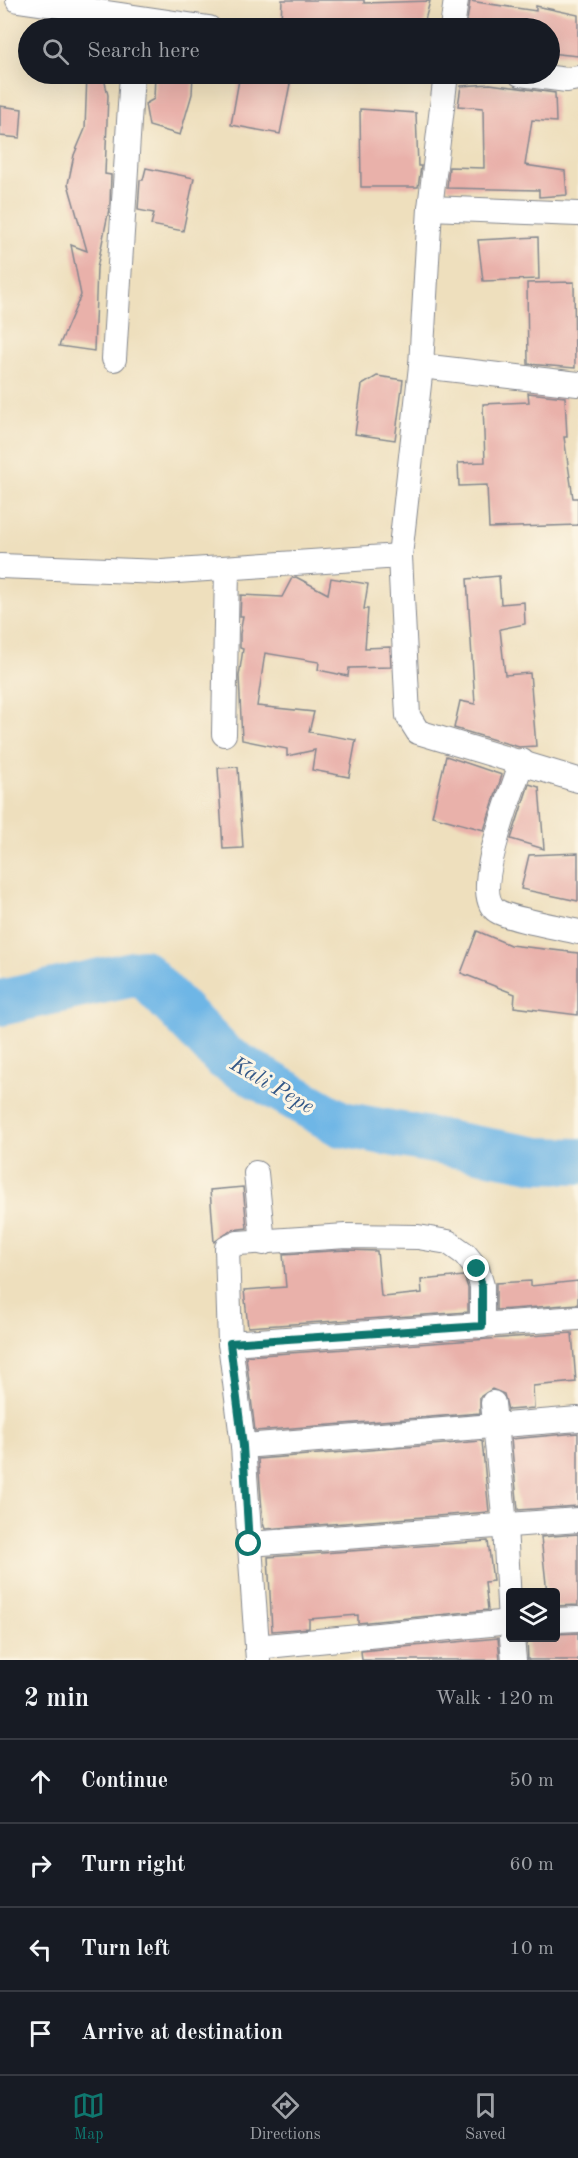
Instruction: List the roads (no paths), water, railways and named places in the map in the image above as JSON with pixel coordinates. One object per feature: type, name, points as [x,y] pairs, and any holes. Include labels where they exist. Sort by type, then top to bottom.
[{"type":"street","points":[[18,0],[110,18]]},
{"type":"street","points":[[453,18],[456,0]]},
{"type":"street","points":[[560,79],[578,78]]},
{"type":"street","points":[[114,359],[131,84]]},
{"type":"street","points":[[445,84],[430,208],[421,366],[400,556],[408,716],[412,726],[418,732],[578,780]]},
{"type":"street","points":[[430,208],[578,214]]},
{"type":"street","points":[[421,366],[578,384]]},
{"type":"street","points":[[0,566],[126,572],[227,568],[400,556]]},
{"type":"street","points":[[224,734],[227,568]]},
{"type":"street","points":[[522,762],[490,861],[486,885],[488,900],[497,911],[578,932]]},
{"type":"street","points":[[256,1173],[263,1243]]},
{"type":"street","points":[[482,1326],[482,1286],[477,1269],[465,1254],[448,1242],[418,1237],[346,1236],[238,1243],[227,1248],[230,1343],[243,1446],[258,1653],[506,1623]]},
{"type":"street","points":[[230,1343],[578,1318]]},
{"type":"street","points":[[243,1446],[494,1414],[578,1419]]},
{"type":"street","points":[[494,1414],[505,1525],[508,1588]]},
{"type":"street","points":[[249,1544],[578,1520]]},
{"type":"street","points":[[560,1620],[578,1618]]},
{"type":"street","points":[[512,1642],[514,1660]]},
{"type":"waterway","name":"Kali Pepe","points":[[0,1003],[142,972],[224,1057],[341,1124],[538,1160],[578,1161]]}]
